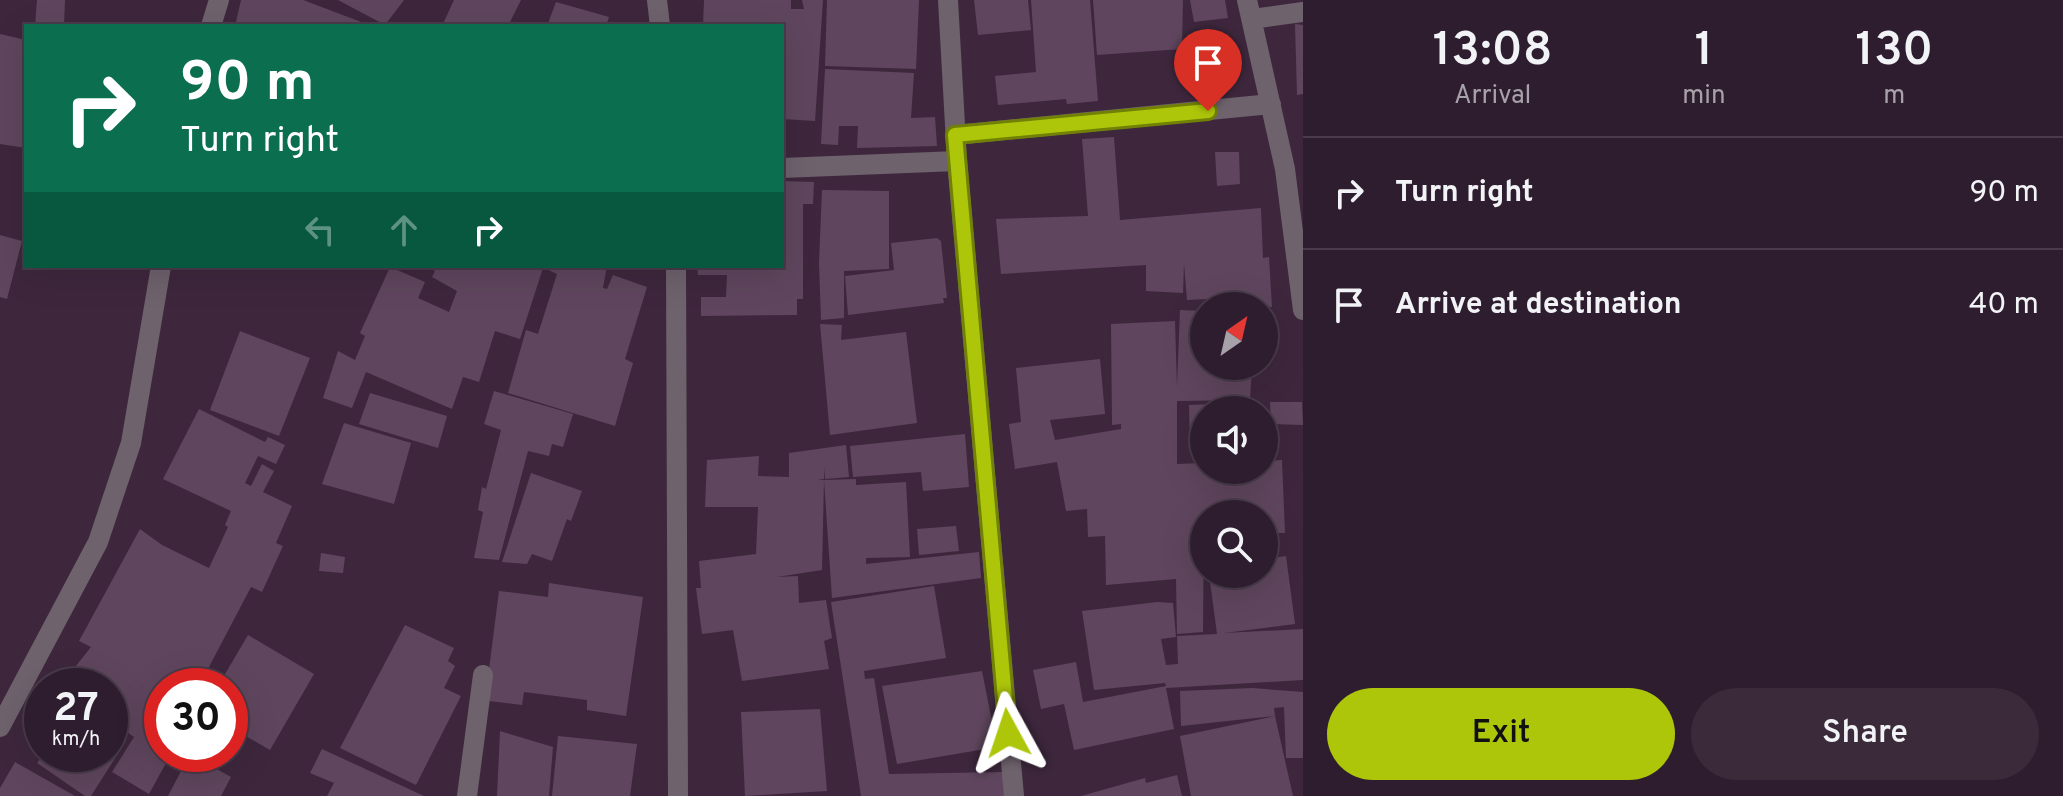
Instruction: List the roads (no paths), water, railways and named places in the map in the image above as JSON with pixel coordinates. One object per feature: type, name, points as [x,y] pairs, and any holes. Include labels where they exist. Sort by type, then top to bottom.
[{"type":"street","points":[[212,24],[219,0]]},
{"type":"street","points":[[657,0],[660,24]]},
{"type":"street","points":[[948,0],[957,161],[1014,796]]},
{"type":"street","points":[[1303,12],[1250,9],[1285,169],[1303,310]]},
{"type":"street","points":[[955,135],[1271,104]]},
{"type":"street","points":[[784,168],[957,161]]},
{"type":"street","points":[[0,727],[98,542],[131,443],[161,268]]},
{"type":"street","points":[[676,268],[678,796]]},
{"type":"street","points":[[467,796],[483,675]]}]
